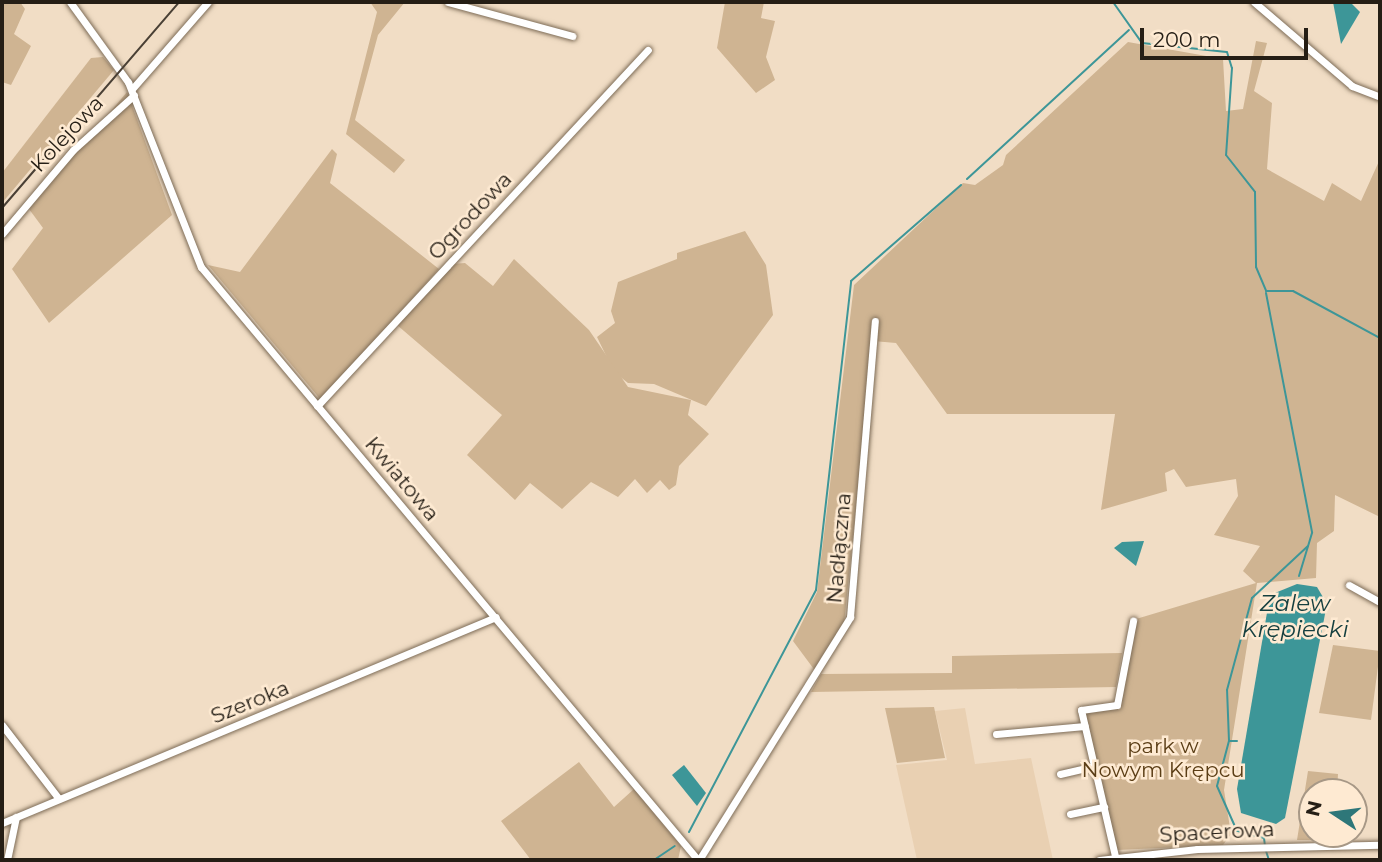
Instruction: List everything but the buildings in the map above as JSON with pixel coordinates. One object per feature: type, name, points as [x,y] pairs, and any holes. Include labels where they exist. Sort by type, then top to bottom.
[{"type":"street","name":"Kwiatowa","points":[[70,2],[133,92],[195,256],[317,406],[698,860]]},
{"type":"street","name":"Kolejowa","points":[[2,234],[74,150],[133,92],[208,2]]},
{"type":"street","points":[[448,2],[572,36]]},
{"type":"street","points":[[1254,2],[1353,86],[1380,97]]},
{"type":"street","name":"Ogrodowa","points":[[317,406],[648,50]]},
{"type":"street","name":"Nadłączna","points":[[698,860],[850,617],[875,321]]},
{"type":"street","points":[[1349,585],[1380,602]]},
{"type":"street","name":"Szeroka","points":[[2,823],[496,617]]},
{"type":"street","points":[[1119,857],[1081,710],[1116,705],[1133,621]]},
{"type":"street","points":[[2,724],[59,799]]},
{"type":"street","points":[[996,734],[1085,726]]},
{"type":"street","points":[[1060,774],[1094,766]]},
{"type":"street","points":[[1070,814],[1104,807]]},
{"type":"street","points":[[7,860],[16,817]]},
{"type":"street","name":"Spacerowa","points":[[1099,860],[1262,846],[1380,845]]},
{"type":"shaded area","points":[[965,708],[975,764],[1031,758],[1053,860],[917,860],[896,765],[947,760],[935,711]]},
{"type":"green space","points":[[2,2],[20,2],[25,9],[14,34],[31,46],[11,85],[2,82]]},
{"type":"green space","points":[[370,2],[405,2],[378,35],[355,120],[405,160],[394,173],[346,134],[377,12]]},
{"type":"green space","points":[[725,2],[764,2],[761,18],[775,21],[766,57],[775,80],[756,93],[717,48]]},
{"type":"green space","name":"park w Nowym Krępcu","points":[[1256,41],[1267,43],[1254,91],[1272,103],[1267,169],[1324,201],[1332,183],[1361,201],[1380,159],[1380,517],[1335,495],[1334,531],[1317,543],[1316,578],[1257,583],[1224,790],[1231,834],[1223,845],[1117,850],[1085,712],[1120,707],[1136,619],[1256,583],[1243,571],[1260,546],[1214,535],[1238,496],[1236,479],[1186,487],[1174,469],[1165,473],[1167,491],[1101,510],[1115,414],[947,414],[896,343],[873,341],[844,624],[816,672],[793,641],[817,592],[854,285],[963,183],[975,185],[1003,165],[1006,155],[1128,42],[1223,59],[1226,111],[1243,109]]},
{"type":"green space","points":[[103,57],[114,70],[2,203],[2,173],[91,58]]},
{"type":"green space","points":[[127,92],[172,215],[49,323],[12,269],[43,228],[29,209]]},
{"type":"green space","points":[[332,149],[337,154],[330,183],[439,269],[321,400],[208,265],[240,272]]},
{"type":"green space","points":[[745,231],[766,265],[773,315],[706,406],[654,384],[628,383],[614,372],[597,337],[615,323],[611,311],[618,282],[677,259],[677,253]]},
{"type":"green space","points":[[514,259],[589,330],[628,387],[691,400],[688,415],[709,434],[679,466],[676,485],[669,490],[660,480],[647,493],[635,479],[618,497],[591,482],[562,509],[530,483],[515,500],[467,455],[502,415],[397,325],[452,264],[465,263],[493,286]]},
{"type":"green space","points":[[1333,645],[1380,651],[1371,720],[1319,713]]},
{"type":"green space","points":[[1122,653],[1116,687],[811,692],[821,674],[952,673],[952,656]]},
{"type":"green space","points":[[934,707],[945,758],[897,763],[885,708]]},
{"type":"green space","points":[[579,762],[614,807],[634,789],[681,846],[678,860],[531,860],[501,821]]},
{"type":"green space","points":[[1308,771],[1338,774],[1338,778],[1307,778]]},
{"type":"water","points":[[1333,2],[1350,2],[1360,12],[1341,44]]},
{"type":"water","points":[[1144,541],[1136,566],[1114,548],[1122,542]]},
{"type":"water","name":"Zalew Krępiecki","points":[[1297,584],[1317,587],[1327,604],[1285,818],[1276,824],[1241,813],[1237,789],[1270,595]]},
{"type":"water","points":[[684,765],[706,793],[697,806],[672,775]]},
{"type":"waterway","points":[[1113,2],[1142,43],[1227,52],[1232,68],[1226,155],[1255,192],[1256,267],[1266,291],[1293,291],[1380,338]]},
{"type":"waterway","points":[[967,179],[1129,30]]},
{"type":"waterway","points":[[689,832],[816,590],[851,281],[961,185]]},
{"type":"waterway","points":[[1266,293],[1312,533],[1299,576]]},
{"type":"waterway","points":[[1265,846],[1264,838],[1237,831],[1217,786],[1229,741],[1227,690],[1252,598],[1308,546]]},
{"type":"waterway","points":[[1230,741],[1237,741]]},
{"type":"waterway","points":[[654,860],[675,846]]},
{"type":"waterway","points":[[1266,851],[1269,860]]},
{"type":"railway","points":[[2,208],[179,2]]}]
